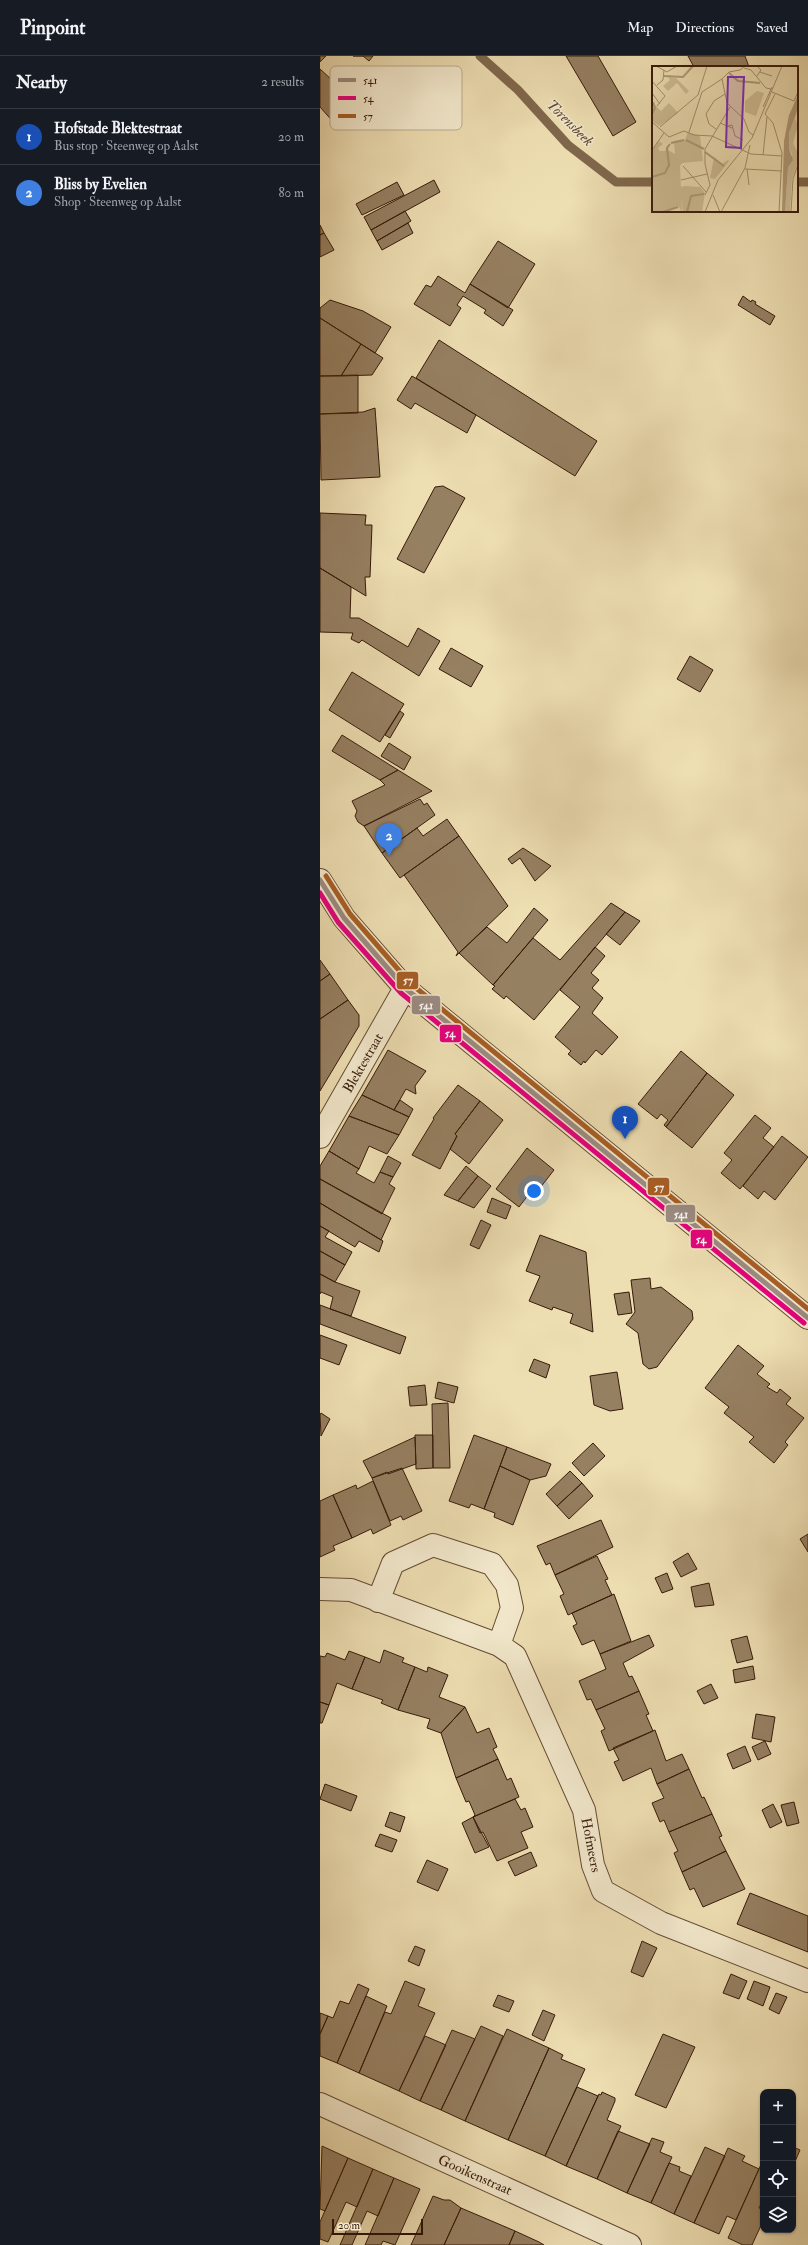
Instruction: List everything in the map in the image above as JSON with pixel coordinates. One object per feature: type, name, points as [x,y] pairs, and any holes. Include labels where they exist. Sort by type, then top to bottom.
[{"type":"street","points":[[320,880],[344,918],[406,988],[808,1318]]},
{"type":"street","name":"Blektestraat","points":[[320,1137],[406,988]]},
{"type":"street","points":[[378,1601],[393,1563],[433,1545],[492,1564],[507,1585],[512,1608],[500,1645]]},
{"type":"street","name":"Hofmeers","points":[[320,1589],[351,1590],[500,1645],[515,1656],[584,1810],[593,1865],[603,1891],[661,1923],[808,1981]]},
{"type":"street","name":"Gooikenstraat","points":[[320,2104],[630,2245]]},
{"type":"building","points":[[320,56],[326,56],[320,62]]},
{"type":"building","points":[[363,56],[373,56],[369,61]]},
{"type":"building","points":[[566,56],[598,56],[636,122],[613,136]]},
{"type":"building","points":[[688,56],[745,56],[749,66],[693,66]]},
{"type":"building","points":[[320,69],[330,78],[330,118],[320,107]]},
{"type":"building","points":[[434,180],[440,192],[371,230],[364,217]]},
{"type":"building","points":[[397,182],[404,195],[362,215],[356,204]]},
{"type":"building","points":[[405,211],[411,221],[377,241],[371,230]]},
{"type":"building","points":[[408,223],[413,233],[382,250],[377,241]]},
{"type":"building","points":[[320,225],[324,233],[320,235]]},
{"type":"building","points":[[324,233],[334,250],[320,257],[320,235]]},
{"type":"building","points":[[498,241],[535,264],[508,308],[470,284]]},
{"type":"building","points":[[438,276],[465,293],[470,284],[513,310],[503,326],[484,313],[486,310],[463,296],[457,305],[461,308],[450,326],[414,304],[426,285],[431,287]]},
{"type":"building","points":[[743,296],[751,302],[752,300],[756,302],[755,304],[775,316],[770,325],[738,305]]},
{"type":"building","points":[[330,300],[363,311],[391,327],[375,353],[320,318],[320,308]]},
{"type":"building","points":[[320,318],[361,344],[341,376],[320,376]]},
{"type":"building","points":[[439,340],[597,441],[575,476],[416,378]]},
{"type":"building","points":[[361,344],[383,358],[372,375],[341,376]]},
{"type":"building","points":[[358,375],[358,413],[320,414],[320,376]]},
{"type":"building","points":[[412,376],[476,415],[467,433],[415,403],[411,409],[397,400]]},
{"type":"building","points":[[375,408],[380,477],[321,480],[320,414],[363,412]]},
{"type":"building","points":[[443,486],[465,498],[424,573],[397,559],[435,487]]},
{"type":"building","points":[[320,513],[366,515],[365,525],[372,525],[370,577],[365,577],[366,596],[320,568]]},
{"type":"building","points":[[320,568],[351,587],[350,618],[359,618],[408,647],[418,628],[440,641],[419,676],[362,640],[359,643],[351,639],[353,633],[320,632]]},
{"type":"building","points":[[451,648],[483,666],[471,687],[439,669]]},
{"type":"building","points":[[690,656],[713,670],[700,692],[677,679]]},
{"type":"building","points":[[352,672],[404,704],[380,742],[329,710]]},
{"type":"building","points":[[400,711],[404,714],[390,738],[385,735]]},
{"type":"building","points":[[342,735],[398,770],[380,780],[332,751]]},
{"type":"building","points":[[389,743],[411,757],[404,770],[381,756]]},
{"type":"building","points":[[398,770],[432,791],[364,826],[358,822],[355,816],[357,811],[352,801],[385,785],[380,780]]},
{"type":"building","points":[[420,799],[424,805],[427,803],[435,815],[382,853],[364,826]]},
{"type":"building","points":[[447,819],[459,836],[400,878],[382,853],[417,828],[423,836]]},
{"type":"building","points":[[459,836],[508,906],[456,956],[458,952],[404,875]]},
{"type":"building","points":[[523,848],[551,866],[535,881],[520,858],[512,864],[508,859]]},
{"type":"building","points":[[611,903],[625,912],[534,1020],[506,996],[504,999],[492,989],[495,986],[493,985],[533,938],[560,960]]},
{"type":"building","points":[[534,908],[548,920],[493,985],[459,953],[487,927],[507,943]]},
{"type":"building","points":[[625,912],[640,921],[620,945],[606,934]]},
{"type":"building","points":[[595,947],[605,956],[591,973],[599,980],[592,988],[603,998],[592,1013],[618,1037],[602,1055],[596,1050],[585,1063],[584,1061],[581,1065],[568,1054],[571,1051],[555,1037],[580,1007],[560,990]]},
{"type":"building","points":[[320,960],[330,974],[320,981]]},
{"type":"building","points":[[330,974],[348,1000],[320,1019],[320,981]]},
{"type":"building","points":[[348,1000],[359,1015],[359,1026],[320,1091],[320,1019]]},
{"type":"building","points":[[388,1050],[426,1071],[415,1086],[416,1094],[406,1089],[394,1110],[362,1095]]},
{"type":"building","points":[[681,1051],[707,1073],[666,1127],[664,1125],[668,1120],[661,1114],[657,1119],[638,1104]]},
{"type":"building","points":[[707,1073],[734,1095],[692,1148],[666,1127]]},
{"type":"building","points":[[458,1085],[480,1101],[455,1134],[457,1136],[440,1169],[412,1155],[434,1119],[433,1118]]},
{"type":"building","points":[[362,1095],[409,1117],[399,1135],[349,1116]]},
{"type":"building","points":[[400,1100],[413,1109],[409,1117],[394,1110]]},
{"type":"building","points":[[480,1101],[503,1120],[469,1164],[450,1149],[457,1136],[455,1134]]},
{"type":"building","points":[[755,1115],[771,1128],[763,1138],[774,1147],[740,1189],[721,1173],[732,1160],[724,1153]]},
{"type":"building","points":[[349,1116],[399,1135],[387,1154],[369,1146],[359,1169],[329,1151]]},
{"type":"building","points":[[782,1136],[808,1157],[775,1200],[764,1191],[758,1199],[743,1186]]},
{"type":"building","points":[[527,1148],[554,1170],[533,1197],[529,1194],[519,1207],[496,1189]]},
{"type":"building","points":[[329,1151],[359,1169],[356,1173],[374,1183],[380,1172],[393,1177],[389,1184],[395,1188],[382,1214],[320,1179],[320,1166]]},
{"type":"building","points":[[388,1156],[401,1163],[393,1177],[380,1172]]},
{"type":"building","points":[[466,1166],[478,1176],[458,1201],[444,1195]]},
{"type":"building","points":[[478,1176],[491,1186],[474,1208],[458,1201]]},
{"type":"building","points":[[320,1179],[391,1218],[381,1240],[320,1203]]},
{"type":"building","points":[[492,1198],[511,1206],[506,1219],[487,1212]]},
{"type":"building","points":[[320,1203],[383,1241],[379,1252],[359,1241],[355,1247],[320,1226]]},
{"type":"building","points":[[481,1220],[491,1225],[479,1249],[470,1245]]},
{"type":"building","points":[[320,1226],[329,1231],[325,1237],[352,1252],[345,1265],[320,1251]]},
{"type":"building","points":[[540,1235],[586,1252],[593,1332],[570,1323],[573,1314],[553,1307],[552,1310],[529,1301],[540,1276],[526,1271]]},
{"type":"building","points":[[320,1251],[345,1265],[335,1282],[320,1274]]},
{"type":"building","points":[[320,1274],[335,1282],[360,1291],[351,1316],[330,1309],[333,1297],[321,1292],[320,1294]]},
{"type":"building","points":[[650,1278],[651,1289],[661,1287],[692,1311],[693,1319],[657,1367],[649,1369],[643,1364],[638,1333],[626,1324],[635,1312],[631,1280]]},
{"type":"building","points":[[629,1292],[632,1313],[618,1315],[614,1294]]},
{"type":"building","points":[[320,1305],[406,1337],[400,1354],[320,1324]]},
{"type":"building","points":[[320,1335],[347,1345],[339,1365],[320,1358]]},
{"type":"building","points":[[738,1345],[764,1366],[757,1374],[770,1384],[767,1387],[777,1393],[780,1389],[791,1398],[786,1404],[804,1418],[785,1442],[788,1445],[774,1463],[749,1442],[754,1437],[724,1413],[729,1407],[705,1388]]},
{"type":"building","points":[[534,1359],[550,1365],[546,1378],[529,1371]]},
{"type":"building","points":[[617,1372],[623,1409],[610,1411],[594,1405],[590,1376]]},
{"type":"building","points":[[438,1382],[458,1387],[454,1403],[435,1398]]},
{"type":"building","points":[[425,1385],[427,1405],[410,1406],[408,1387]]},
{"type":"building","points":[[448,1403],[450,1468],[433,1468],[432,1404]]},
{"type":"building","points":[[321,1413],[330,1419],[321,1436],[320,1415]]},
{"type":"building","points":[[415,1435],[433,1435],[433,1468],[416,1469]]},
{"type":"building","points":[[474,1435],[507,1447],[484,1509],[471,1504],[469,1508],[449,1501]]},
{"type":"building","points":[[415,1437],[416,1464],[372,1478],[363,1461]]},
{"type":"building","points":[[593,1443],[605,1456],[584,1476],[572,1463]]},
{"type":"building","points":[[507,1447],[551,1464],[546,1476],[530,1480],[500,1466]]},
{"type":"building","points":[[500,1466],[530,1480],[513,1525],[494,1517],[495,1513],[484,1509]]},
{"type":"building","points":[[402,1468],[422,1511],[403,1520],[401,1516],[390,1521],[372,1478]]},
{"type":"building","points":[[570,1471],[582,1483],[557,1506],[546,1494]]},
{"type":"building","points":[[373,1481],[391,1525],[373,1534],[371,1529],[352,1538],[333,1495],[356,1485],[357,1489]]},
{"type":"building","points":[[582,1483],[593,1496],[569,1519],[557,1506]]},
{"type":"building","points":[[333,1495],[352,1538],[333,1546],[335,1550],[320,1557],[320,1501]]},
{"type":"building","points":[[601,1520],[613,1547],[555,1575],[550,1563],[546,1565],[537,1546]]},
{"type":"building","points":[[808,1534],[808,1552],[800,1539]]},
{"type":"building","points":[[688,1553],[697,1569],[681,1577],[673,1562]]},
{"type":"building","points":[[597,1556],[608,1579],[605,1580],[612,1595],[568,1615],[560,1596],[564,1594],[555,1575]]},
{"type":"building","points":[[667,1573],[673,1589],[662,1593],[655,1578]]},
{"type":"building","points":[[709,1583],[714,1605],[695,1607],[691,1587]]},
{"type":"building","points":[[614,1594],[631,1641],[600,1654],[594,1640],[582,1645],[573,1626],[577,1624],[572,1613]]},
{"type":"building","points":[[649,1635],[654,1646],[623,1663],[629,1677],[632,1676],[639,1691],[596,1710],[591,1699],[587,1700],[579,1681],[606,1669],[600,1654]]},
{"type":"building","points":[[747,1636],[753,1659],[737,1663],[731,1640]]},
{"type":"building","points":[[384,1650],[404,1658],[402,1662],[415,1667],[398,1710],[381,1703],[383,1700],[352,1689],[365,1657],[380,1663]]},
{"type":"building","points":[[349,1651],[365,1657],[352,1689],[337,1683],[329,1705],[320,1702],[320,1656],[325,1657],[327,1653],[345,1660]]},
{"type":"building","points":[[753,1666],[755,1679],[735,1683],[733,1670]]},
{"type":"building","points":[[415,1667],[427,1672],[428,1667],[448,1675],[439,1697],[465,1707],[441,1733],[427,1728],[430,1719],[398,1710]]},
{"type":"building","points":[[711,1684],[718,1698],[704,1704],[697,1691]]},
{"type":"building","points":[[639,1691],[649,1714],[646,1715],[653,1731],[609,1751],[601,1731],[605,1729],[596,1710]]},
{"type":"building","points":[[320,1702],[329,1705],[322,1723],[320,1723]]},
{"type":"building","points":[[465,1707],[477,1733],[489,1728],[497,1747],[493,1749],[498,1759],[456,1778],[441,1733]]},
{"type":"building","points":[[756,1714],[775,1717],[771,1742],[752,1738]]},
{"type":"building","points":[[655,1730],[666,1761],[682,1754],[689,1769],[657,1784],[651,1768],[623,1781],[614,1762],[619,1760],[613,1748]]},
{"type":"building","points":[[765,1741],[771,1754],[758,1760],[752,1747]]},
{"type":"building","points":[[745,1746],[751,1761],[733,1769],[727,1754]]},
{"type":"building","points":[[498,1759],[507,1780],[511,1778],[519,1797],[473,1817],[475,1815],[469,1801],[466,1802],[456,1778]]},
{"type":"building","points":[[689,1769],[702,1798],[704,1797],[712,1814],[669,1832],[664,1820],[660,1822],[652,1803],[664,1798],[657,1784]]},
{"type":"building","points":[[325,1784],[357,1796],[351,1811],[320,1799]]},
{"type":"building","points":[[515,1799],[521,1810],[525,1808],[533,1827],[521,1832],[528,1848],[497,1861],[483,1832],[480,1833],[473,1817]]},
{"type":"building","points":[[794,1802],[799,1823],[787,1826],[781,1805]]},
{"type":"building","points":[[773,1804],[782,1822],[770,1828],[762,1810]]},
{"type":"building","points":[[390,1812],[405,1817],[400,1832],[385,1826]]},
{"type":"building","points":[[712,1814],[722,1836],[719,1837],[726,1851],[682,1872],[674,1853],[678,1851],[669,1832]]},
{"type":"building","points":[[473,1817],[489,1847],[475,1853],[462,1823]]},
{"type":"building","points":[[380,1834],[397,1840],[392,1852],[375,1846]]},
{"type":"building","points":[[726,1851],[745,1889],[703,1907],[694,1888],[690,1890],[682,1872]]},
{"type":"building","points":[[531,1852],[537,1866],[515,1876],[508,1862]]},
{"type":"building","points":[[427,1860],[448,1869],[438,1891],[417,1882]]},
{"type":"building","points":[[750,1893],[808,1916],[808,1952],[737,1924]]},
{"type":"building","points":[[642,1941],[657,1948],[643,1977],[631,1972]]},
{"type":"building","points":[[415,1946],[425,1950],[419,1966],[408,1961]]},
{"type":"building","points":[[731,1974],[747,1981],[739,1999],[723,1993]]},
{"type":"building","points":[[405,1981],[425,1989],[418,2006],[435,2013],[399,2091],[359,2073],[385,2012],[391,2014]]},
{"type":"building","points":[[754,1981],[770,1987],[763,2006],[747,1999]]},
{"type":"building","points":[[358,1984],[369,1989],[337,2063],[320,2056],[320,2034],[328,2016],[333,2018],[340,2001],[349,2004]]},
{"type":"building","points":[[776,1993],[787,1997],[779,2014],[769,2009]]},
{"type":"building","points":[[498,1995],[514,2001],[509,2012],[493,2006]]},
{"type":"building","points":[[366,1996],[387,2006],[359,2073],[337,2063]]},
{"type":"building","points":[[543,2010],[555,2015],[544,2041],[532,2035]]},
{"type":"building","points":[[320,2013],[328,2016],[320,2034]]},
{"type":"building","points":[[481,2026],[503,2036],[465,2121],[441,2110]]},
{"type":"building","points":[[507,2029],[549,2048],[508,2140],[465,2121]]},
{"type":"building","points":[[452,2030],[475,2039],[441,2110],[420,2101]]},
{"type":"building","points":[[663,2034],[695,2047],[666,2108],[635,2095]]},
{"type":"building","points":[[425,2036],[446,2045],[420,2101],[399,2091]]},
{"type":"building","points":[[549,2048],[563,2055],[561,2059],[585,2069],[545,2156],[508,2140]]},
{"type":"building","points":[[577,2087],[598,2096],[566,2166],[545,2156]]},
{"type":"building","points":[[602,2092],[615,2098],[607,2120],[621,2126],[597,2179],[566,2166],[599,2094],[601,2095]]},
{"type":"building","points":[[618,2131],[650,2144],[627,2193],[597,2179]]},
{"type":"building","points":[[652,2138],[664,2142],[660,2152],[672,2157],[651,2203],[627,2193]]},
{"type":"building","points":[[322,2146],[348,2158],[325,2211],[320,2209]]},
{"type":"building","points":[[705,2147],[725,2156],[694,2223],[674,2214]]},
{"type":"building","points":[[728,2148],[745,2156],[742,2161],[759,2169],[736,2220],[727,2216],[719,2234],[694,2223]]},
{"type":"building","points":[[796,2148],[800,2150],[796,2159]]},
{"type":"building","points":[[348,2158],[373,2169],[357,2207],[346,2202],[328,2242],[320,2239],[320,2222]]},
{"type":"building","points":[[669,2163],[680,2167],[679,2171],[691,2176],[674,2214],[651,2203]]},
{"type":"building","points":[[760,2167],[760,2228],[752,2245],[743,2245],[728,2238]]},
{"type":"building","points":[[373,2169],[394,2178],[378,2216],[367,2211],[352,2245],[340,2245]]},
{"type":"building","points":[[394,2178],[420,2189],[395,2245],[383,2241],[381,2245],[365,2245]]},
{"type":"building","points":[[433,2196],[444,2200],[450,2200],[461,2208],[444,2245],[411,2245]]},
{"type":"building","points":[[461,2208],[515,2231],[509,2245],[444,2245]]},
{"type":"building","points":[[515,2231],[539,2242],[544,2245],[509,2245]]},
{"type":"waterway","name":"Torensbeek","points":[[480,56],[518,90],[568,145],[616,182],[652,182]]},
{"type":"waterway","name":"Torensbeek","points":[[798,182],[808,182]]},
{"type":"transit line","name":"57","points":[[326,876],[350,914],[410,983],[808,1309]]},
{"type":"transit line","name":"541","points":[[320,880],[344,918],[405,988],[808,1318]]},
{"type":"transit line","name":"54","points":[[320,893],[338,922],[401,993],[804,1323]]},
{"type":"place","name":"Bliss by Evelien","points":[[389,856]]},
{"type":"place","name":"Hofstade Blektestraat","points":[[625,1139]]}]
